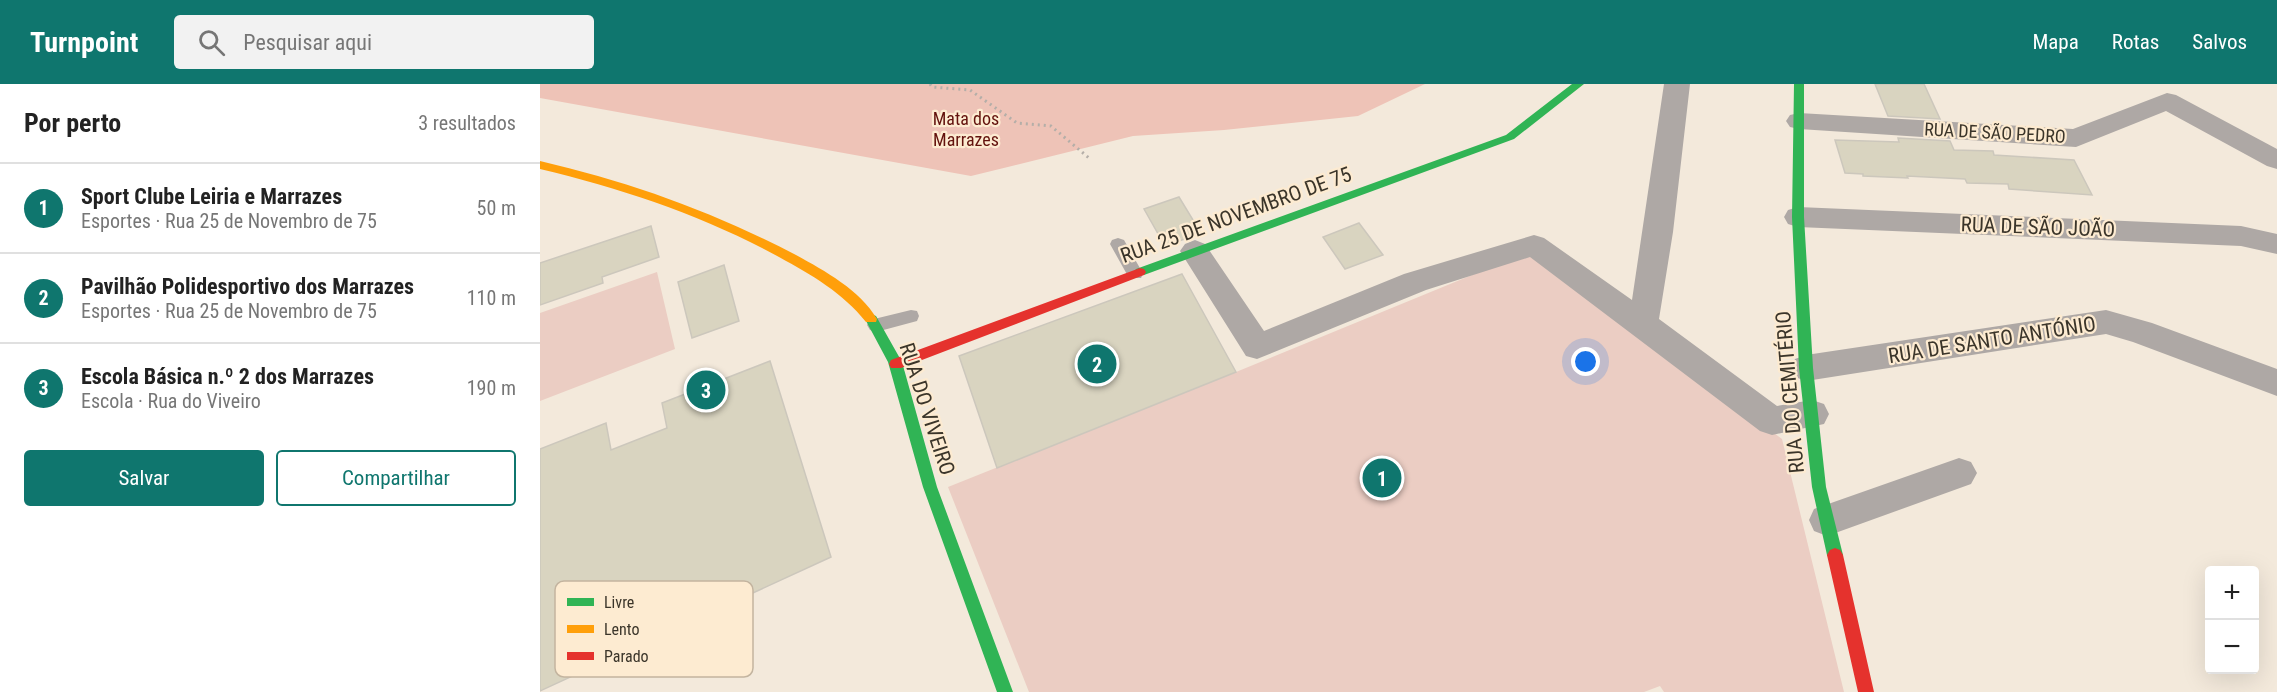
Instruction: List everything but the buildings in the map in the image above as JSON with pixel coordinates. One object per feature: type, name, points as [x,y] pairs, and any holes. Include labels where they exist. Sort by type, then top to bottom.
[{"type":"street","name":"RUA 25 DE NOVEMBRO DE 75","points":[[896,364],[1510,137],[1579,84]]},
{"type":"street","points":[[1643,324],[1658,232],[1677,84]]},
{"type":"street","name":"RUA DO CEMITÉRIO","points":[[1799,84],[1798,217],[1806,369],[1820,487],[1866,692]]},
{"type":"street","name":"RUA DE SÃO PEDRO","points":[[1799,121],[2076,138],[2167,101],[2277,160]]},
{"type":"street","name":"RUA DO VIVEIRO","points":[[540,165],[607,180],[687,206],[767,243],[829,280],[863,308],[876,325],[896,364],[930,486],[1005,692]]},
{"type":"street","name":"RUA DE SÃO JOÃO","points":[[1798,217],[2241,236],[2277,244]]},
{"type":"street","points":[[1195,252],[1257,347],[1415,282],[1534,245],[1772,421],[1812,414]]},
{"type":"street","name":"RUA DE SANTO ANTÓNIO","points":[[1806,369],[2106,322],[2141,332],[2277,383]]},
{"type":"street","points":[[1827,520],[1959,472]]},
{"type":"lane","points":[[1118,244],[1135,274]]},
{"type":"lane","points":[[876,325],[911,316]]},
{"type":"path","points":[[930,84],[932,87],[970,90],[1017,123],[1051,126],[1089,158]]},
{"type":"shaded area","points":[[1528,252],[1782,439],[1844,692],[1664,692],[1660,686],[1644,692],[1029,692],[948,487]]},
{"type":"shaded area","points":[[657,272],[675,349],[540,401],[540,313]]},
{"type":"green space","name":"Mata dos Marrazes","points":[[540,84],[1425,84],[1358,116],[1224,130],[1133,136],[971,176],[540,98]]},
{"type":"traffic: fast","points":[[1140,272],[1510,137],[1579,84]]},
{"type":"traffic: fast","points":[[1799,84],[1798,217],[1806,368],[1819,487],[1835,555]]},
{"type":"traffic: fast","points":[[871,319],[895,362],[930,487],[1005,692]]},
{"type":"traffic: slow","points":[[540,165],[639,192],[734,229],[827,279],[864,310],[871,319]]},
{"type":"traffic: jam","points":[[896,364],[1140,272]]},
{"type":"traffic: jam","points":[[1835,555],[1866,692]]},
{"type":"place","name":"Pavilhão Polidesportivo dos Marrazes","points":[[1097,364]]},
{"type":"place","name":"Escola Básica n.º 2 dos Marrazes","points":[[706,390]]},
{"type":"place","name":"Sport Clube Leiria e Marrazes","points":[[1382,478]]}]
